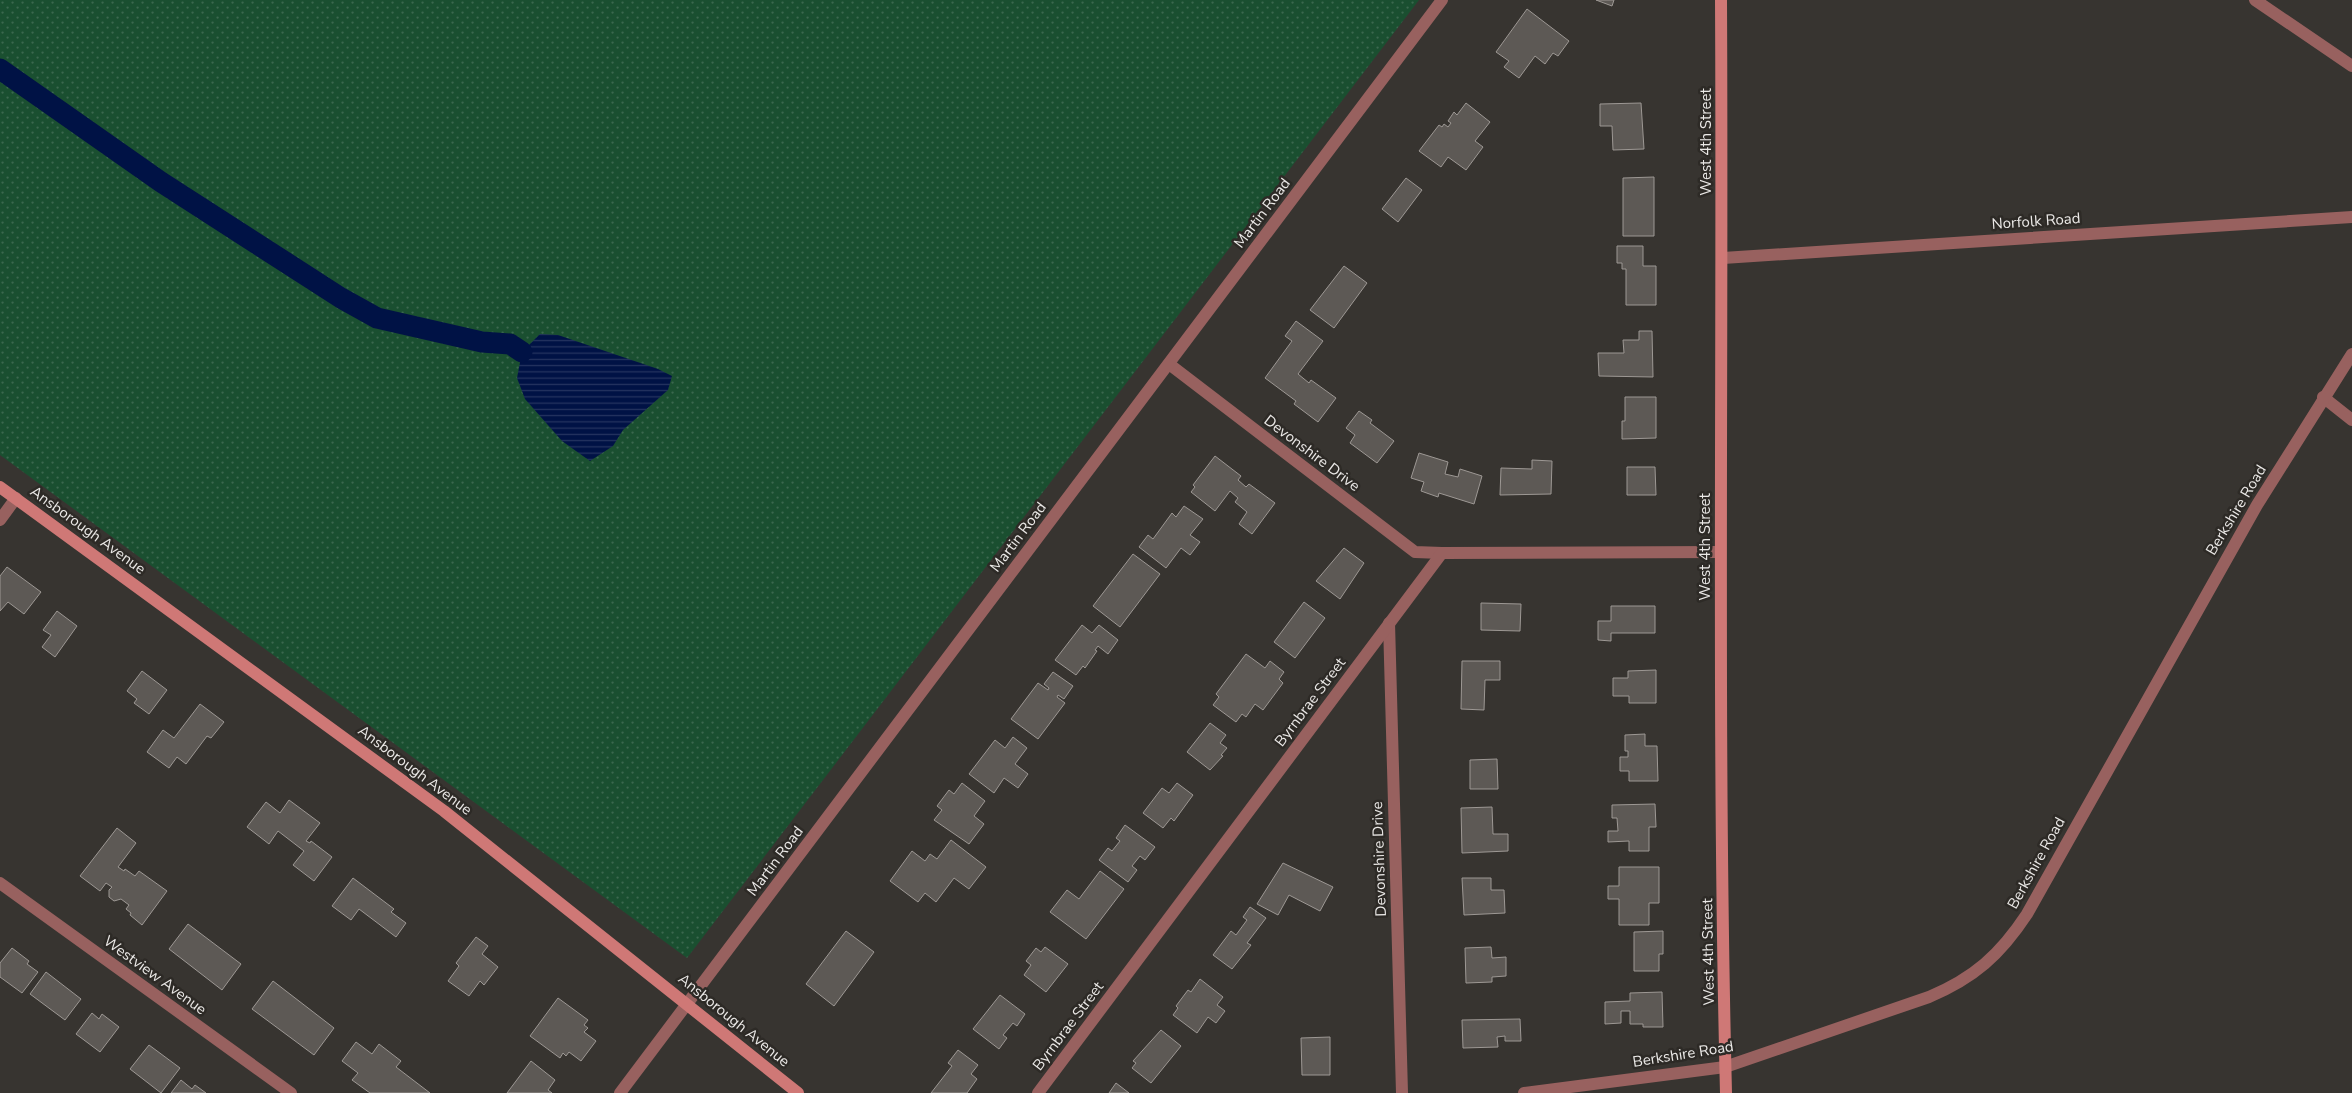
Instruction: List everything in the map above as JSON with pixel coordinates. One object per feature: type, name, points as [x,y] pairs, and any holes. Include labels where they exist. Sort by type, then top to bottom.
[{"type":"main road","name":"West 4th Street","points":[[1721,0],[1723,258],[1720,552],[1726,1093]]},
{"type":"main road","name":"Ansborough Avenue","points":[[0,487],[444,811],[688,1003],[798,1093]]},
{"type":"street","name":"Martin Road","points":[[620,1093],[1442,0]]},
{"type":"street","points":[[2255,0],[2352,66]]},
{"type":"street","name":"Norfolk Road","points":[[1723,258],[2352,217]]},
{"type":"street","name":"Berkshire Road","points":[[1524,1093],[1725,1067],[1929,997],[1953,987],[1975,973],[1995,956],[2027,914],[2257,504],[2352,354]]},
{"type":"street","name":"Devonshire Drive","points":[[1168,364],[1415,552],[1442,553]]},
{"type":"street","points":[[2323,398],[2352,420]]},
{"type":"street","points":[[0,520],[16,498]]},
{"type":"street","points":[[1442,553],[1720,552]]},
{"type":"street","name":"Byrnbrae Street","points":[[1038,1093],[1442,553]]},
{"type":"street","name":"Devonshire Drive","points":[[1389,623],[1402,1093]]},
{"type":"street","name":"Westview Avenue","points":[[0,883],[291,1093]]},
{"type":"green space","points":[[0,0],[1419,0],[687,958],[0,455]]},
{"type":"shaded area","points":[[540,334],[558,335],[658,369],[672,376],[668,390],[623,430],[613,446],[590,461],[562,441],[525,399],[517,378],[522,352]]},
{"type":"building","points":[[1596,0],[1614,0],[1612,6]]},
{"type":"building","points":[[1527,9],[1569,41],[1558,56],[1553,53],[1545,64],[1535,56],[1519,78],[1504,67],[1509,61],[1496,52]]},
{"type":"building","points":[[1466,103],[1490,122],[1475,141],[1483,147],[1466,170],[1448,157],[1441,167],[1419,151],[1439,125],[1442,127],[1444,124],[1448,127],[1451,123],[1448,121],[1454,112],[1457,115]]},
{"type":"building","points":[[1641,103],[1644,149],[1613,150],[1612,126],[1600,126],[1600,104]]},
{"type":"building","points":[[1654,177],[1654,236],[1623,236],[1623,178]]},
{"type":"building","points":[[1406,178],[1422,190],[1398,222],[1382,209]]},
{"type":"building","points":[[1617,246],[1643,246],[1643,266],[1656,266],[1656,305],[1626,305],[1626,269],[1622,269],[1622,263],[1617,263]]},
{"type":"building","points":[[1344,266],[1367,283],[1334,328],[1310,310]]},
{"type":"building","points":[[1296,321],[1323,341],[1298,374],[1309,383],[1311,380],[1336,398],[1318,422],[1294,404],[1296,401],[1265,378],[1292,341],[1285,336]]},
{"type":"building","points":[[1639,331],[1652,331],[1653,377],[1599,376],[1598,353],[1624,353],[1623,340],[1639,340]]},
{"type":"building","points":[[1625,397],[1656,397],[1656,438],[1622,439],[1622,421],[1625,421]]},
{"type":"building","points":[[1359,411],[1372,420],[1370,423],[1394,441],[1377,463],[1350,443],[1355,435],[1346,428]]},
{"type":"building","points":[[1419,453],[1448,462],[1445,474],[1458,477],[1460,469],[1482,476],[1474,504],[1439,493],[1438,497],[1421,491],[1424,482],[1411,478]]},
{"type":"building","points":[[1215,456],[1241,476],[1238,480],[1246,487],[1249,484],[1275,503],[1252,534],[1239,524],[1247,512],[1235,502],[1238,498],[1230,491],[1215,511],[1191,492],[1195,487],[1193,485]]},
{"type":"building","points":[[1532,460],[1552,461],[1551,494],[1500,495],[1501,468],[1532,469]]},
{"type":"building","points":[[1627,467],[1655,467],[1656,495],[1627,495]]},
{"type":"building","points":[[1184,506],[1203,519],[1190,535],[1200,542],[1190,555],[1181,548],[1166,568],[1139,547],[1148,535],[1153,539],[1172,513],[1176,517]]},
{"type":"building","points":[[1344,548],[1364,563],[1340,599],[1316,581]]},
{"type":"building","points":[[1133,554],[1160,574],[1120,627],[1093,606]]},
{"type":"building","points":[[7,567],[41,592],[24,614],[8,602],[0,611],[0,576]]},
{"type":"building","points":[[1304,602],[1325,618],[1295,658],[1274,642]]},
{"type":"building","points":[[1481,603],[1521,604],[1520,631],[1481,630]]},
{"type":"building","points":[[1611,606],[1655,606],[1655,633],[1611,633],[1611,641],[1598,640],[1598,621],[1611,621]]},
{"type":"building","points":[[57,611],[77,626],[55,657],[42,647],[51,635],[43,630]]},
{"type":"building","points":[[1082,625],[1092,633],[1099,625],[1118,640],[1108,654],[1098,646],[1095,650],[1097,651],[1085,668],[1083,666],[1076,675],[1055,660]]},
{"type":"building","points":[[1246,654],[1265,668],[1270,661],[1284,672],[1279,679],[1283,683],[1263,710],[1255,704],[1246,717],[1242,714],[1236,722],[1213,705],[1219,697],[1216,694]]},
{"type":"building","points":[[1462,661],[1500,661],[1500,680],[1485,680],[1484,710],[1461,709]]},
{"type":"building","points":[[1656,670],[1656,703],[1629,703],[1629,696],[1613,696],[1613,678],[1628,678],[1628,671]]},
{"type":"building","points":[[142,671],[167,690],[149,714],[134,703],[137,699],[127,691]]},
{"type":"building","points":[[1053,672],[1073,686],[1064,699],[1058,695],[1057,697],[1065,703],[1038,739],[1011,719],[1038,683],[1048,690],[1049,688],[1044,684]]},
{"type":"building","points":[[200,704],[224,722],[211,738],[207,736],[186,764],[177,757],[169,768],[147,752],[163,730],[174,738]]},
{"type":"building","points":[[1210,723],[1226,735],[1220,743],[1227,748],[1221,755],[1223,756],[1210,770],[1187,752]]},
{"type":"building","points":[[1645,734],[1645,746],[1657,746],[1658,781],[1629,781],[1629,771],[1620,771],[1620,757],[1628,757],[1628,751],[1625,751],[1625,735]]},
{"type":"building","points":[[1013,737],[1027,748],[1015,764],[1028,774],[1018,788],[1004,778],[994,793],[969,774],[995,740],[1005,748]]},
{"type":"building","points":[[1497,759],[1498,789],[1470,789],[1470,760]]},
{"type":"building","points":[[962,783],[985,801],[974,816],[984,824],[969,844],[934,820],[942,810],[937,806],[949,790],[954,794]]},
{"type":"building","points":[[1177,783],[1193,795],[1174,821],[1171,818],[1163,828],[1143,813],[1162,788],[1169,793]]},
{"type":"building","points":[[289,800],[320,823],[306,841],[310,843],[311,841],[332,857],[314,881],[293,865],[304,851],[278,831],[269,844],[247,827],[266,802],[280,813]]},
{"type":"building","points":[[1655,804],[1656,827],[1649,827],[1649,851],[1629,851],[1629,841],[1608,842],[1608,831],[1618,831],[1617,818],[1612,818],[1612,805]]},
{"type":"building","points":[[1492,807],[1493,834],[1508,834],[1508,851],[1462,853],[1461,808]]},
{"type":"building","points":[[1125,825],[1155,847],[1145,860],[1140,856],[1132,866],[1137,870],[1128,882],[1099,860],[1108,848],[1112,851],[1120,841],[1116,838]]},
{"type":"building","points":[[117,828],[136,843],[118,867],[124,871],[125,869],[135,876],[139,871],[167,891],[142,925],[126,909],[129,905],[121,899],[114,901],[109,897],[109,890],[112,887],[106,883],[100,891],[80,876]]},
{"type":"building","points":[[951,840],[986,867],[969,889],[954,878],[936,902],[925,893],[918,902],[890,881],[912,851],[925,861],[930,854],[937,859]]},
{"type":"building","points":[[1283,863],[1333,887],[1320,911],[1289,895],[1278,915],[1257,904]]},
{"type":"building","points":[[1619,867],[1659,867],[1659,903],[1649,903],[1649,925],[1619,925],[1619,899],[1608,899],[1608,886],[1619,886]]},
{"type":"building","points":[[1100,871],[1124,889],[1086,939],[1050,912],[1067,890],[1079,899]]},
{"type":"building","points":[[353,878],[394,909],[391,912],[406,923],[396,937],[359,909],[351,920],[332,906]]},
{"type":"building","points":[[1462,878],[1491,878],[1491,890],[1504,890],[1505,913],[1464,915]]},
{"type":"building","points":[[1250,907],[1266,918],[1247,943],[1251,945],[1232,969],[1213,955],[1231,931],[1236,935],[1247,920],[1243,917]]},
{"type":"building","points":[[188,924],[241,964],[222,990],[169,949]]},
{"type":"building","points":[[846,931],[874,952],[834,1006],[806,984]]},
{"type":"building","points":[[1663,931],[1663,954],[1659,954],[1659,971],[1634,971],[1634,932]]},
{"type":"building","points":[[476,937],[488,946],[482,954],[498,967],[484,985],[480,981],[469,996],[448,981],[459,966],[456,963]]},
{"type":"building","points":[[1045,947],[1068,964],[1046,992],[1024,975],[1031,965],[1026,961],[1036,948],[1041,952]]},
{"type":"building","points":[[1491,947],[1492,958],[1506,957],[1506,976],[1492,977],[1492,982],[1466,983],[1465,948]]},
{"type":"building","points":[[12,948],[29,961],[27,964],[38,972],[22,993],[0,977],[0,963]]},
{"type":"building","points":[[46,972],[81,999],[65,1020],[30,994]]},
{"type":"building","points":[[1200,979],[1223,997],[1217,1005],[1225,1011],[1216,1023],[1208,1017],[1197,1033],[1173,1015],[1178,1008],[1176,1006],[1188,990],[1191,992]]},
{"type":"building","points":[[273,981],[334,1028],[314,1055],[252,1009]]},
{"type":"building","points":[[1662,992],[1663,1027],[1643,1027],[1643,1024],[1630,1024],[1630,1011],[1621,1011],[1621,1023],[1605,1024],[1605,1002],[1630,1001],[1630,993]]},
{"type":"building","points":[[1000,995],[1025,1014],[1017,1026],[1013,1023],[1003,1035],[1007,1038],[999,1049],[973,1029]]},
{"type":"building","points":[[558,998],[588,1020],[584,1025],[588,1028],[584,1032],[596,1041],[581,1061],[569,1052],[566,1056],[563,1053],[560,1058],[530,1036]]},
{"type":"building","points":[[92,1013],[99,1019],[102,1014],[119,1027],[100,1052],[76,1034]]},
{"type":"building","points":[[1520,1019],[1521,1041],[1505,1041],[1505,1036],[1497,1037],[1498,1047],[1463,1048],[1462,1020]]},
{"type":"building","points":[[1161,1030],[1181,1046],[1151,1083],[1132,1068],[1136,1063],[1133,1061]]},
{"type":"building","points":[[1330,1037],[1330,1075],[1302,1075],[1301,1038]]},
{"type":"building","points":[[356,1042],[372,1054],[379,1044],[401,1061],[396,1067],[430,1093],[370,1093],[352,1080],[358,1073],[342,1061]]},
{"type":"building","points":[[149,1045],[180,1068],[161,1093],[130,1069]]},
{"type":"building","points":[[958,1050],[978,1065],[971,1074],[977,1079],[967,1093],[931,1093],[952,1066],[948,1063]]},
{"type":"building","points":[[531,1061],[555,1080],[548,1090],[552,1093],[507,1093]]},
{"type":"building","points":[[181,1080],[192,1089],[195,1085],[206,1093],[171,1093]]},
{"type":"building","points":[[1116,1083],[1129,1093],[1109,1093]]},
{"type":"waterway","points":[[0,69],[161,182],[341,298],[377,318],[482,342],[510,344],[522,352]]}]
